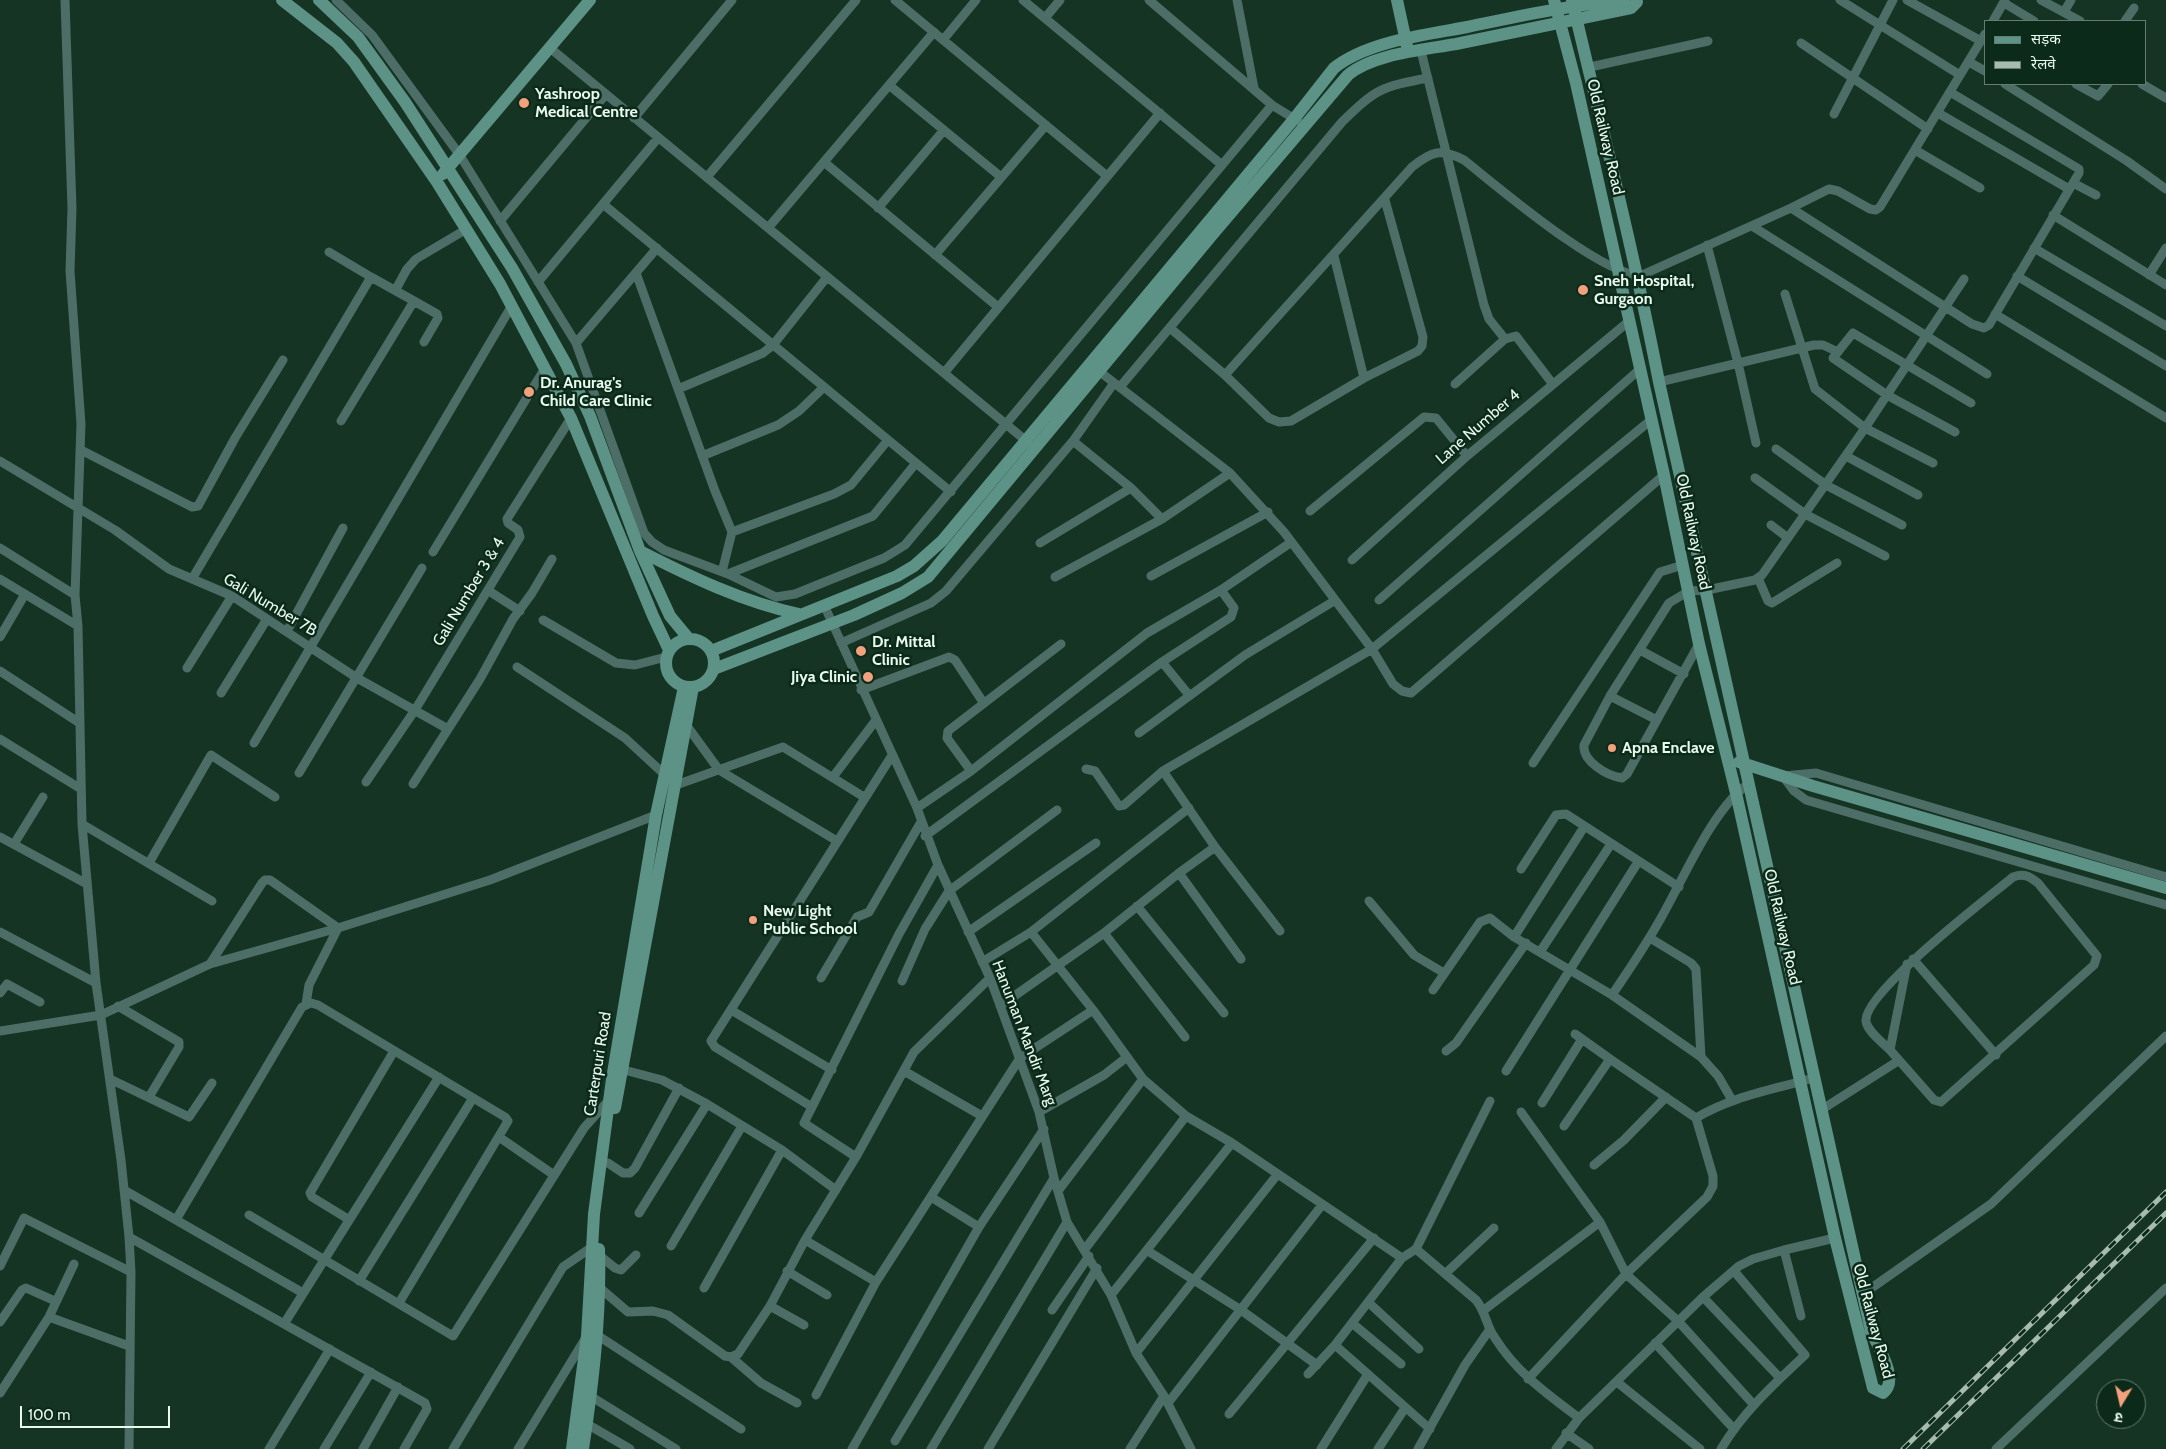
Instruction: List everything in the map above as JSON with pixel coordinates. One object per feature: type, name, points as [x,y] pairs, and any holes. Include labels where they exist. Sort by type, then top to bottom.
[{"type":"main road","points":[[282,0],[337,43],[354,62],[437,182],[500,284],[571,418],[668,654],[666,667],[669,676],[675,683],[689,687],[703,684],[714,669],[711,651],[704,643],[690,638],[670,616],[640,551],[590,416],[566,364],[512,268],[406,102],[358,37],[319,0]]},
{"type":"main road","points":[[437,182],[590,0]]},
{"type":"main road","points":[[1397,0],[1408,54]]},
{"type":"main road","points":[[711,651],[897,576],[920,562],[942,541],[1088,363],[1300,122],[1356,68],[1366,63],[1421,51],[1632,8],[1634,0],[1555,4],[1356,53],[1343,61],[1334,68],[1300,122],[1099,372],[928,578],[902,593],[832,623],[714,669]]},
{"type":"main road","name":"Old Railway Road","points":[[1555,4],[1576,83],[1618,268],[1628,322],[1664,475],[1699,644],[1736,793],[1835,1238],[1872,1388],[1883,1393],[1888,1389],[1891,1379],[1871,1331],[1862,1294],[1659,382],[1638,275],[1590,67],[1572,2]]},
{"type":"main road","points":[[640,551],[746,600],[799,614]]},
{"type":"main road","points":[[668,654],[680,640],[690,638]]},
{"type":"main road","name":"Carterpuri Road","points":[[572,1449],[585,1394],[600,1288],[596,1251],[613,1120],[624,1070],[639,972],[687,726],[689,687]]},
{"type":"main road","name":"Carterpuri Road","points":[[594,1331],[596,1251],[609,1100],[656,814],[664,774],[689,687]]},
{"type":"main road","points":[[1727,759],[1813,786],[2166,888]]},
{"type":"main road","name":"Carterpuri Road","points":[[583,1449],[587,1424],[585,1394]]},
{"type":"street","points":[[65,0],[72,208],[70,271],[81,424],[75,595],[78,626],[78,722],[82,824],[96,983],[129,1236],[131,1272],[129,1449]]},
{"type":"street","points":[[336,0],[372,35],[459,154],[576,343],[644,533],[652,542],[664,550],[725,573],[776,597],[795,594],[897,551],[905,545],[1272,105]]},
{"type":"street","points":[[634,118],[732,0]]},
{"type":"street","points":[[707,177],[856,0]]},
{"type":"street","points":[[895,0],[1108,176]]},
{"type":"street","points":[[943,40],[976,0]]},
{"type":"street","points":[[1023,0],[1222,165]]},
{"type":"street","points":[[1045,18],[1060,0]]},
{"type":"street","points":[[1149,0],[1272,105],[1300,122]]},
{"type":"street","points":[[1237,0],[1254,88]]},
{"type":"street","points":[[1840,0],[1878,26],[1960,75]]},
{"type":"street","points":[[1834,114],[1878,26],[1894,0]]},
{"type":"street","points":[[1226,375],[1420,160],[1432,154],[1447,151],[1464,160],[1577,247],[1618,268],[1638,275],[1752,226],[1829,189],[1838,190],[1864,207],[1876,210],[1880,207],[1960,75],[1982,43],[1907,0]]},
{"type":"street","points":[[2041,0],[2078,20]]},
{"type":"street","points":[[2064,12],[2071,0]]},
{"type":"street","points":[[1994,20],[2005,2],[2032,20]]},
{"type":"street","points":[[2126,20],[2134,8]]},
{"type":"street","points":[[768,228],[934,32]]},
{"type":"street","points":[[1590,67],[1708,41]]},
{"type":"street","points":[[1801,43],[1928,129]]},
{"type":"street","points":[[550,48],[1036,448]]},
{"type":"street","points":[[1421,51],[1484,305],[1489,319],[1505,339]]},
{"type":"street","points":[[1970,62],[1984,71]]},
{"type":"street","points":[[841,644],[938,598],[1073,441],[1117,385],[1170,328],[1342,122],[1376,91],[1390,85],[1428,78]]},
{"type":"street","points":[[889,85],[1001,177]]},
{"type":"street","points":[[2007,85],[2119,156],[2166,189]]},
{"type":"street","points":[[2078,85],[2098,96],[2107,85]]},
{"type":"street","points":[[2144,85],[2166,98]]},
{"type":"street","points":[[1791,208],[1972,324],[1984,328],[1989,325],[2079,173],[2076,166],[1950,92]]},
{"type":"street","points":[[500,221],[606,94]]},
{"type":"street","points":[[1938,112],[2071,186],[2096,195]]},
{"type":"street","points":[[944,373],[1160,113]]},
{"type":"street","points":[[935,254],[1046,125]]},
{"type":"street","points":[[878,208],[944,130]]},
{"type":"street","points":[[538,282],[658,138]]},
{"type":"street","points":[[1915,150],[1980,188]]},
{"type":"street","points":[[824,162],[998,307]]},
{"type":"street","points":[[1170,328],[1226,375],[1269,418],[1279,422],[1291,421],[1364,378],[1418,351],[1422,346],[1423,337],[1385,200]]},
{"type":"street","points":[[603,204],[951,492]]},
{"type":"street","points":[[2053,215],[2165,283]]},
{"type":"street","points":[[1752,226],[1987,374]]},
{"type":"street","points":[[396,289],[407,269],[416,259],[465,230]]},
{"type":"street","points":[[1707,245],[1738,363],[1756,443]]},
{"type":"street","points":[[576,343],[657,248]]},
{"type":"street","points":[[2034,248],[2166,326]]},
{"type":"street","points":[[2149,274],[2166,248]]},
{"type":"street","points":[[329,252],[371,278],[396,289],[437,314],[438,318],[424,342]]},
{"type":"street","points":[[1334,256],[1364,378]]},
{"type":"street","points":[[636,273],[702,456],[732,532],[725,573]]},
{"type":"street","points":[[678,389],[752,359],[773,345],[827,276]]},
{"type":"street","points":[[2017,276],[2166,366]]},
{"type":"street","points":[[192,579],[371,278]]},
{"type":"street","points":[[1699,644],[1627,774],[1622,778],[1615,777],[1586,758],[1583,752],[1584,745],[1610,696],[1669,603],[1689,591],[1706,590],[1758,578],[1846,456],[1964,279]]},
{"type":"street","points":[[1784,294],[1815,389],[1865,428],[1933,463]]},
{"type":"street","points":[[341,421],[414,301]]},
{"type":"street","points":[[254,743],[511,307]]},
{"type":"street","points":[[1996,314],[2166,418]]},
{"type":"street","name":"Lane Number 4","points":[[1352,560],[1467,456],[1552,383],[1628,322]]},
{"type":"street","points":[[1956,432],[1887,394],[1833,358],[1853,332],[1971,403]]},
{"type":"street","points":[[1456,384],[1505,339],[1516,336],[1552,383]]},
{"type":"street","points":[[1659,382],[1819,345],[1838,352]]},
{"type":"street","points":[[81,450],[192,507],[198,506],[235,438],[283,360]]},
{"type":"street","points":[[1088,363],[1230,473],[1268,512],[1372,649],[1394,684],[1402,691],[1412,693],[1418,690],[1664,475]]},
{"type":"street","points":[[433,552],[544,368]]},
{"type":"street","points":[[1380,600],[1640,369]]},
{"type":"street","points":[[702,456],[778,424],[799,411],[824,387]]},
{"type":"street","points":[[1310,511],[1424,417],[1436,418],[1467,456]]},
{"type":"street","name":"Gali Number 3 & 4","points":[[366,782],[489,591],[520,537],[518,530],[508,524],[507,519],[571,418]]},
{"type":"street","points":[[1086,769],[1095,771],[1120,806],[1163,771],[1372,649],[1651,420]]},
{"type":"street","points":[[732,532],[851,486],[888,440]]},
{"type":"street","points":[[1073,441],[1131,488],[1162,519]]},
{"type":"street","points":[[1776,449],[1826,485],[1902,525]]},
{"type":"street","points":[[1846,456],[1918,495]]},
{"type":"street","name":"Gali Number 7B","points":[[0,461],[78,507],[170,568],[232,596],[311,646],[357,678],[448,729]]},
{"type":"street","points":[[725,573],[873,516],[916,463]]},
{"type":"street","points":[[1055,577],[1162,519],[1230,473]]},
{"type":"street","points":[[1755,478],[1805,514],[1885,556]]},
{"type":"street","points":[[1040,543],[1131,488]]},
{"type":"street","points":[[1150,576],[1268,512]]},
{"type":"street","points":[[1770,525],[1788,538]]},
{"type":"street","points":[[287,631],[343,528]]},
{"type":"street","points":[[917,808],[971,771],[1147,634],[1220,590],[1290,543]]},
{"type":"street","points":[[0,548],[75,595]]},
{"type":"street","points":[[413,784],[552,559]]},
{"type":"street","points":[[1758,578],[1768,601],[1772,603],[1837,563]]},
{"type":"street","points":[[1533,763],[1660,572],[1683,565]]},
{"type":"street","points":[[300,773],[422,568]]},
{"type":"street","points":[[0,579],[78,626]]},
{"type":"street","points":[[925,836],[1162,662],[1232,615],[1234,608],[1220,590]]},
{"type":"street","points":[[489,591],[520,611]]},
{"type":"street","points":[[0,637],[25,594]]},
{"type":"street","points":[[187,668],[232,596]]},
{"type":"street","points":[[1138,733],[1245,655],[1334,601]]},
{"type":"street","name":"Hanuman Mandir Marg","points":[[824,604],[891,756],[917,808],[925,836],[990,978],[1039,1112],[1054,1178],[1067,1222],[1097,1268],[1136,1353],[1166,1399],[1191,1449]]},
{"type":"street","points":[[221,693],[267,618]]},
{"type":"street","points":[[543,620],[616,662],[635,665],[668,654]]},
{"type":"street","points":[[971,771],[947,738],[947,733],[983,702],[1061,644]]},
{"type":"street","points":[[1640,650],[1684,674]]},
{"type":"street","points":[[861,690],[949,657],[955,660],[983,702]]},
{"type":"street","points":[[1162,662],[1189,695]]},
{"type":"street","points":[[517,667],[625,738],[664,774]]},
{"type":"street","points":[[0,671],[78,722]]},
{"type":"street","points":[[1610,696],[1658,720]]},
{"type":"street","points":[[833,777],[876,720]]},
{"type":"street","points":[[687,726],[719,770],[837,841]]},
{"type":"street","points":[[0,739],[81,789]]},
{"type":"street","points":[[676,784],[783,746],[864,797]]},
{"type":"street","points":[[148,863],[211,755],[274,797]]},
{"type":"street","points":[[812,1107],[715,1047],[711,1041],[891,756]]},
{"type":"street","points":[[1163,771],[1215,847],[1280,931]]},
{"type":"street","points":[[1783,776],[1816,773],[2166,877]]},
{"type":"street","points":[[1783,776],[1794,791],[1806,800],[2166,905]]},
{"type":"street","points":[[1612,995],[1650,938],[1708,832],[1736,793],[1748,784]]},
{"type":"street","points":[[14,844],[43,797]]},
{"type":"street","points":[[982,962],[1031,932],[1189,808]]},
{"type":"street","points":[[902,981],[924,929],[949,891],[1057,810]]},
{"type":"street","points":[[0,1031],[101,1015],[210,964],[338,928],[490,880],[656,814]]},
{"type":"street","points":[[1521,869],[1556,815],[1566,814],[1679,888]]},
{"type":"street","points":[[821,978],[857,917],[869,912],[921,822]]},
{"type":"street","points":[[82,824],[212,902]]},
{"type":"street","points":[[1514,937],[1584,827]]},
{"type":"street","points":[[0,837],[87,884]]},
{"type":"street","points":[[968,932],[1096,843]]},
{"type":"street","points":[[1540,952],[1611,844]]},
{"type":"street","points":[[1000,1006],[1104,934],[1179,873],[1215,847]]},
{"type":"street","points":[[1506,1071],[1638,862]]},
{"type":"street","points":[[856,1157],[804,1123],[899,934],[938,865]]},
{"type":"street","points":[[1179,873],[1241,959]]},
{"type":"street","points":[[2021,874],[2029,876],[2044,890],[2097,956],[2094,965],[1996,1055],[1941,1102],[1934,1100],[1890,1050],[1868,1027],[1867,1014],[1910,961],[2013,877],[2021,874]]},
{"type":"street","points":[[210,964],[264,880],[270,880],[338,928]]},
{"type":"street","points":[[1369,901],[1414,954],[1444,973]]},
{"type":"street","points":[[1137,906],[1224,1013]]},
{"type":"street","points":[[1433,990],[1484,919],[1490,918],[1514,937],[1612,995],[1701,1057],[1718,1076],[1732,1100]]},
{"type":"street","points":[[177,1218],[306,1004],[308,985],[338,928]]},
{"type":"street","points":[[0,932],[96,983]]},
{"type":"street","points":[[1031,932],[1093,1010],[1143,1080],[1186,1116],[1232,1143],[1402,1258]]},
{"type":"street","points":[[1104,934],[1185,1037]]},
{"type":"street","points":[[1650,938],[1691,963],[1696,969],[1701,1057]]},
{"type":"street","points":[[1446,1051],[1456,1043],[1526,944]]},
{"type":"street","points":[[1890,1050],[1910,961]]},
{"type":"street","points":[[1910,961],[1996,1055]]},
{"type":"street","points":[[731,1357],[743,1348],[770,1306],[805,1240],[856,1157],[914,1052],[990,978]]},
{"type":"street","points":[[0,993],[6,984],[40,1002]]},
{"type":"street","points":[[306,1004],[318,1005],[505,1117],[508,1121],[399,1303]]},
{"type":"street","points":[[118,1006],[178,1042],[179,1047],[149,1097]]},
{"type":"street","points":[[731,1010],[832,1070]]},
{"type":"street","points":[[816,1395],[876,1282],[1020,1058],[1093,1010]]},
{"type":"street","points":[[1862,1294],[1991,1204],[2166,1036]]},
{"type":"street","points":[[1528,1379],[1626,1274],[1707,1197],[1713,1186],[1713,1176],[1696,1118],[1579,1037],[1542,1103]]},
{"type":"street","points":[[348,1219],[310,1193],[394,1051]]},
{"type":"street","points":[[1039,1112],[1104,1075],[1127,1057]]},
{"type":"street","points":[[1564,1126],[1610,1059]]},
{"type":"street","points":[[1821,1110],[1898,1061]]},
{"type":"street","points":[[624,1070],[662,1080],[707,1104],[782,1150],[836,1190]]},
{"type":"street","points":[[904,1071],[982,1116]]},
{"type":"street","points":[[284,1324],[322,1260],[439,1077]]},
{"type":"street","points":[[1696,1118],[1717,1105],[1813,1078]]},
{"type":"street","points":[[110,1079],[189,1118],[212,1083]]},
{"type":"street","points":[[1058,1192],[1143,1080]]},
{"type":"street","points":[[608,1163],[623,1173],[630,1173],[635,1168],[678,1088]]},
{"type":"street","points":[[1594,1165],[1624,1140],[1666,1097]]},
{"type":"street","points":[[359,1281],[473,1098]]},
{"type":"street","points":[[249,1215],[322,1260],[399,1303],[451,1336],[455,1335],[584,1128],[609,1100]]},
{"type":"street","points":[[1308,1374],[1335,1345],[1402,1258],[1416,1249],[1490,1101]]},
{"type":"street","points":[[639,1213],[707,1104]]},
{"type":"street","points":[[1521,1112],[1600,1222],[1626,1274],[1678,1321],[1754,1404]]},
{"type":"street","points":[[1052,1310],[1087,1252],[1186,1116]]},
{"type":"street","points":[[671,1246],[742,1126]]},
{"type":"street","points":[[852,1449],[979,1227],[1044,1129]]},
{"type":"street","points":[[499,1137],[554,1175]]},
{"type":"street","points":[[1111,1295],[1148,1251],[1232,1143]]},
{"type":"street","points":[[704,1288],[782,1150]]},
{"type":"street","points":[[1136,1353],[1277,1175]]},
{"type":"street","points":[[895,1441],[1054,1178]]},
{"type":"street","points":[[124,1190],[177,1218],[303,1293]]},
{"type":"street","points":[[931,1197],[979,1227]]},
{"type":"street","points":[[1130,1449],[1166,1399],[1241,1310],[1322,1205]]},
{"type":"street","points":[[0,1266],[24,1218],[131,1272]]},
{"type":"street","points":[[931,1449],[1067,1222]]},
{"type":"street","points":[[1484,1310],[1600,1222]]},
{"type":"street","points":[[1446,1273],[1494,1228]]},
{"type":"street","points":[[129,1236],[398,1387],[427,1406],[404,1449]]},
{"type":"street","points":[[1229,1414],[1374,1238]]},
{"type":"street","points":[[1556,1449],[1566,1433],[1579,1418],[1703,1297],[1734,1271],[1753,1259],[1835,1238]]},
{"type":"street","points":[[805,1240],[876,1282]]},
{"type":"street","points":[[1416,1249],[1476,1300],[1484,1310],[1494,1338],[1528,1379],[1579,1418]]},
{"type":"street","points":[[1784,1250],[1801,1316]]},
{"type":"street","points":[[453,1449],[563,1268],[596,1251],[615,1268],[621,1270],[636,1255]]},
{"type":"street","points":[[1148,1251],[1241,1310],[1317,1365]]},
{"type":"street","points":[[0,1392],[49,1317],[74,1264]]},
{"type":"street","points":[[988,1449],[1097,1268]]},
{"type":"street","points":[[788,1271],[827,1295]]},
{"type":"street","points":[[1721,1449],[1733,1428],[1754,1404],[1805,1355],[1734,1271]]},
{"type":"street","points":[[0,1322],[22,1290],[26,1288],[55,1301]]},
{"type":"street","points":[[600,1288],[628,1312],[653,1311],[668,1315],[719,1352],[731,1357],[761,1383],[797,1403]]},
{"type":"street","points":[[1996,1449],[2166,1288]]},
{"type":"street","points":[[1703,1297],[1780,1378]]},
{"type":"street","points":[[1368,1302],[1419,1349]]},
{"type":"street","points":[[770,1306],[804,1325]]},
{"type":"street","points":[[49,1317],[129,1346]]},
{"type":"street","points":[[1352,1323],[1401,1364]]},
{"type":"street","points":[[1418,1449],[1465,1365],[1490,1329]]},
{"type":"street","points":[[518,1449],[594,1331],[741,1429]]},
{"type":"street","points":[[1655,1343],[1733,1428]]},
{"type":"street","points":[[1335,1345],[1430,1429]]},
{"type":"street","points":[[269,1449],[330,1349]]},
{"type":"street","points":[[324,1449],[371,1372]]},
{"type":"street","points":[[1321,1449],[1368,1374]]},
{"type":"street","points":[[1618,1382],[1700,1449]]},
{"type":"street","points":[[363,1449],[398,1387]]},
{"type":"street","points":[[585,1394],[676,1449]]},
{"type":"street","points":[[1378,1449],[1405,1408]]},
{"type":"street","points":[[587,1424],[630,1449]]},
{"type":"street","points":[[1566,1433],[1589,1449]]},
{"type":"railway","points":[[1903,1449],[2166,1192]]},
{"type":"railway","points":[[1923,1449],[2166,1213]]},
{"type":"place","name":"Yashroop Medical Centre","points":[[524,103]]},
{"type":"place","name":"Sneh Hospital, Gurgaon","points":[[1583,290]]},
{"type":"place","name":"Dr. Anurag's Child Care Clinic","points":[[529,392]]},
{"type":"place","name":"Dr. Mittal Clinic","points":[[861,651]]},
{"type":"place","name":"Jiya Clinic","points":[[868,677]]},
{"type":"place","name":"Apna Enclave","points":[[1612,748]]},
{"type":"place","name":"New Light Public School","points":[[753,920]]}]
